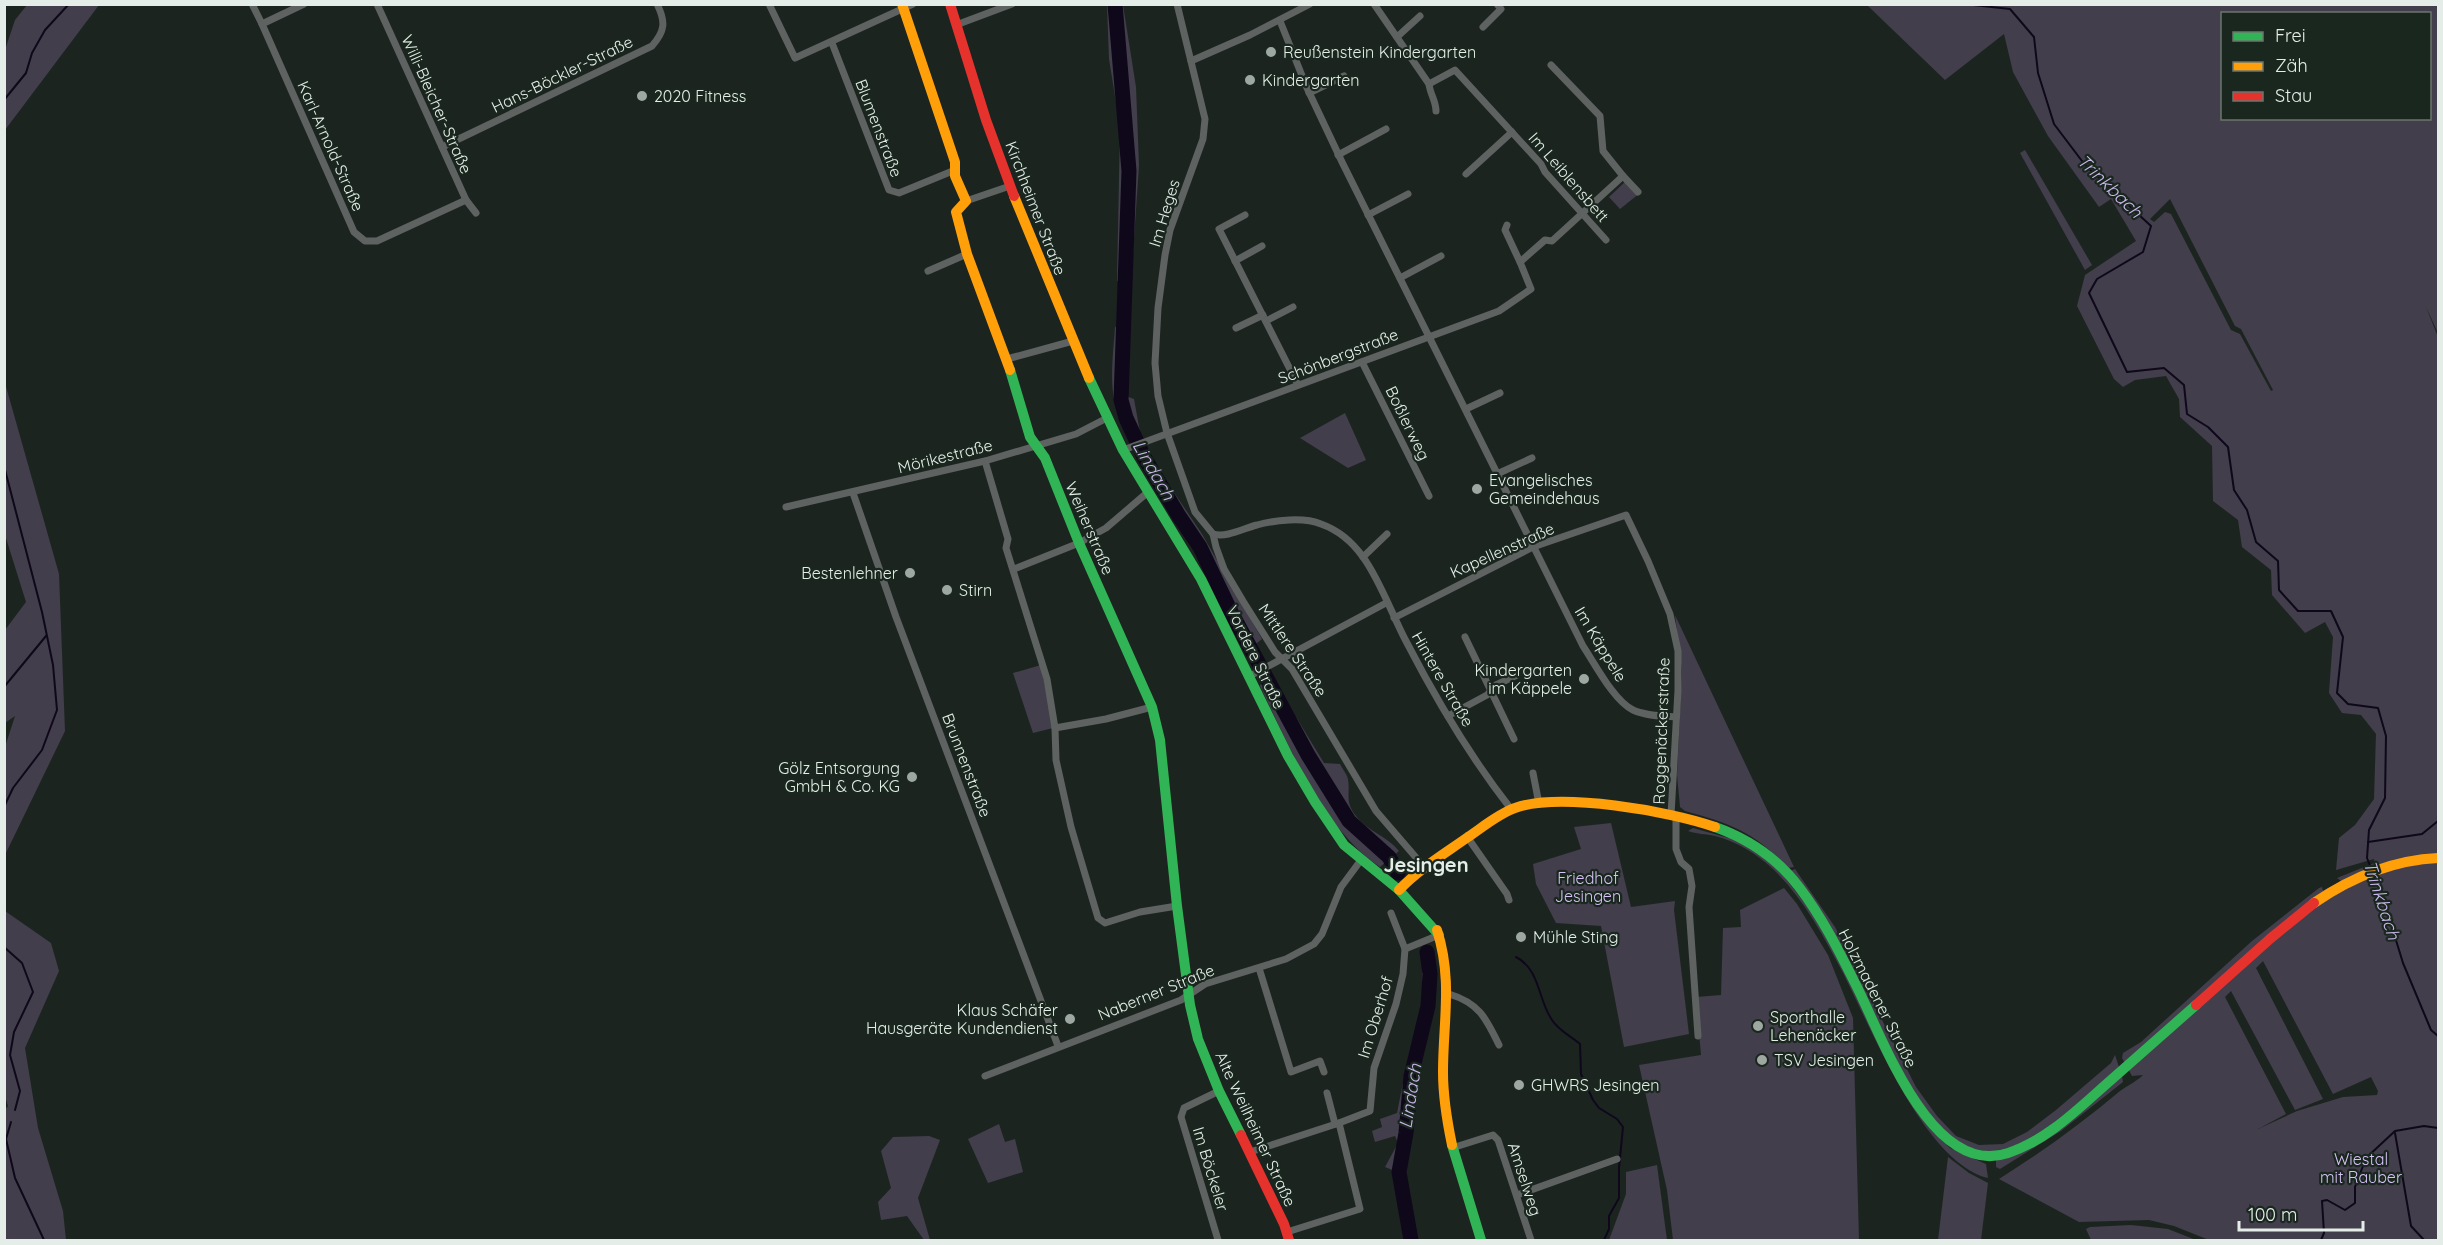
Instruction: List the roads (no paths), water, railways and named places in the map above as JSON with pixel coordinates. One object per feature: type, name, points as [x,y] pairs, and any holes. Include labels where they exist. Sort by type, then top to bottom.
[{"type":"street","name":"Karl-Arnold-Straße","points":[[252,4],[354,232],[365,241],[377,241],[466,200]]},
{"type":"street","points":[[262,24],[304,4]]},
{"type":"street","name":"Willi-Bleicher-Straße","points":[[377,4],[466,200],[476,213]]},
{"type":"street","name":"Hans-Böckler-Straße","points":[[442,147],[652,46],[661,35],[664,18],[657,4]]},
{"type":"street","points":[[769,4],[795,58],[832,43],[906,6],[966,201],[1010,186]]},
{"type":"street","name":"Kirchheimer Straße","points":[[950,4],[1010,186],[1107,418]]},
{"type":"street","points":[[956,25],[1012,4]]},
{"type":"street","name":"Im Heges","points":[[1167,433],[1158,396],[1155,363],[1158,308],[1170,230],[1204,134],[1205,119],[1177,4]]},
{"type":"street","points":[[1191,61],[1280,21],[1310,4]]},
{"type":"street","points":[[1374,4],[1429,84],[1429,90],[1436,100],[1436,111]]},
{"type":"street","points":[[1483,27],[1501,9],[1497,4]]},
{"type":"street","points":[[1397,38],[1420,16]]},
{"type":"street","name":"Im Käppele","points":[[1280,21],[1309,93],[1338,155],[1583,646],[1615,695],[1632,710],[1650,715],[1676,717]]},
{"type":"street","name":"Blumenstraße","points":[[832,43],[889,190],[899,193],[955,170]]},
{"type":"street","points":[[1551,65],[1600,116],[1603,151],[1638,192]]},
{"type":"street","name":"Im Leiblensbett","points":[[1429,84],[1455,70],[1606,240]]},
{"type":"street","points":[[1309,93],[1344,76]]},
{"type":"street","points":[[1338,155],[1386,129]]},
{"type":"street","name":"Im Leiblensbett","points":[[1466,174],[1512,132]]},
{"type":"street","points":[[1520,262],[1545,240],[1552,241],[1623,176]]},
{"type":"street","points":[[1368,215],[1408,194]]},
{"type":"street","name":"Weiherstraße","points":[[966,201],[956,212],[967,254],[1007,359],[1030,437],[1045,458],[1079,543],[1152,707],[1160,740],[1188,995]]},
{"type":"street","points":[[1245,215],[1219,229],[1298,386]]},
{"type":"street","name":"Schönbergstraße","points":[[1128,448],[1499,311],[1531,289],[1505,230],[1507,225]]},
{"type":"street","points":[[1235,261],[1262,246]]},
{"type":"street","points":[[928,271],[967,254]]},
{"type":"street","points":[[1400,278],[1441,256]]},
{"type":"street","points":[[1236,328],[1293,307]]},
{"type":"street","points":[[1007,359],[1073,341]]},
{"type":"street","name":"Boßlerweg","points":[[1362,362],[1429,496]]},
{"type":"street","points":[[1466,410],[1500,393]]},
{"type":"street","name":"Mörikestraße","points":[[786,507],[985,461],[1076,434],[1107,418]]},
{"type":"street","name":"Vordere Straße","points":[[1107,418],[1128,448],[1148,492],[1201,579],[1253,675],[1288,756],[1335,833],[1361,860],[1399,890],[1419,901],[1431,918],[1446,957],[1449,993],[1443,1092],[1452,1148],[1481,1240]]},
{"type":"street","name":"Mittlere Straße","points":[[1167,433],[1195,512],[1214,534],[1216,548],[1224,569],[1275,652],[1292,669],[1376,811],[1425,868]]},
{"type":"street","points":[[1497,474],[1532,458]]},
{"type":"street","points":[[985,461],[1008,539],[1006,548],[1047,679],[1055,728],[1056,760],[1071,827],[1098,918],[1105,923],[1140,912],[1177,906]]},
{"type":"street","points":[[1014,569],[1079,543],[1106,528],[1148,492]]},
{"type":"street","name":"Brunnenstraße","points":[[853,493],[896,617],[1059,1046]]},
{"type":"street","name":"Kapellenstraße","points":[[1394,618],[1533,547],[1626,515]]},
{"type":"street","name":"Roggenäckerstraße","points":[[1626,515],[1670,614],[1678,651],[1673,816]]},
{"type":"street","name":"Hintere Straße","points":[[1214,534],[1225,535],[1260,524],[1283,521],[1318,522],[1340,534],[1363,556],[1448,716],[1478,764],[1512,809]]},
{"type":"street","points":[[1363,556],[1387,534]]},
{"type":"street","points":[[1253,675],[1386,603]]},
{"type":"street","points":[[1465,638],[1514,739]]},
{"type":"street","points":[[1448,716],[1487,695],[1491,690],[1516,675]]},
{"type":"street","points":[[1055,728],[1152,707]]},
{"type":"street","points":[[1533,773],[1539,804]]},
{"type":"street","name":"Holzmadener Straße","points":[[1512,809],[1539,804],[1581,803],[1673,816],[1708,825],[1756,846],[1786,872],[1814,910],[1843,959],[1897,1070],[1929,1120],[1953,1145],[1981,1156],[1992,1157],[2020,1148],[2082,1106],[2293,921],[2332,891],[2381,867],[2410,859],[2439,858]]},
{"type":"street","points":[[1399,890],[1412,876],[1512,809]]},
{"type":"street","points":[[1673,816],[1676,849],[1681,861],[1689,869],[1692,886],[1689,907],[1698,1036]]},
{"type":"street","points":[[1468,838],[1509,900]]},
{"type":"street","name":"Naberner Straße","points":[[985,1076],[1180,1000],[1205,984],[1286,959],[1314,944],[1322,934],[1341,887],[1361,860]]},
{"type":"street","name":"Im Oberhof","points":[[1337,1123],[1370,1111],[1374,1068],[1396,1004],[1405,949],[1391,913]]},
{"type":"street","points":[[1405,949],[1438,935]]},
{"type":"street","points":[[1259,968],[1291,1072],[1320,1061],[1323,1072]]},
{"type":"street","points":[[1449,993],[1460,997],[1485,1015],[1498,1045]]},
{"type":"street","name":"Alte Weilheimer Straße","points":[[1188,995],[1198,1039],[1219,1091],[1288,1236]]},
{"type":"street","name":"Im Böckeler","points":[[1218,1240],[1181,1117],[1184,1108],[1219,1091]]},
{"type":"street","points":[[1288,1236],[1360,1209],[1327,1093]]},
{"type":"street","points":[[1250,1152],[1337,1123]]},
{"type":"street","name":"Amselweg","points":[[1452,1148],[1493,1135],[1498,1140],[1531,1240]]},
{"type":"street","points":[[1517,1196],[1617,1159]]},
{"type":"waterway","points":[[4,100],[26,73],[32,53],[45,30],[69,4]]},
{"type":"waterway","name":"Lindach","points":[[1115,4],[1129,171],[1121,400],[1126,418],[1144,457],[1200,547],[1230,610],[1308,755],[1349,821],[1389,857],[1398,873]]},
{"type":"waterway","name":"Trinkbach","points":[[1964,4],[2010,9],[2034,37],[2038,73],[2054,124],[2085,165],[2151,226],[2143,252],[2097,279],[2089,293],[2127,372],[2164,368],[2184,385],[2187,414],[2208,427],[2228,447],[2234,490],[2247,510],[2256,542],[2278,561],[2279,590],[2298,611],[2331,611],[2343,637],[2337,693],[2348,704],[2378,708],[2386,736],[2385,798],[2369,830],[2367,858],[2371,868]]},
{"type":"waterway","points":[[4,466],[42,612],[53,665],[57,710],[42,750],[13,788],[4,807]]},
{"type":"waterway","points":[[4,687],[46,636]]},
{"type":"waterway","points":[[2368,842],[2422,834],[2438,821]]},
{"type":"waterway","name":"Trinkbach","points":[[2374,876],[2403,963],[2431,1030],[2438,1036]]},
{"type":"waterway","points":[[4,947],[22,963],[33,992],[14,1032],[10,1055],[20,1091],[15,1110]]},
{"type":"waterway","name":"Lindach","points":[[1411,1240],[1399,1172],[1406,1133],[1411,1076],[1428,1006],[1430,974],[1427,952]]},
{"type":"waterway","points":[[1516,957],[1530,969],[1552,1020],[1580,1044],[1581,1074],[1593,1100],[1599,1108],[1617,1119],[1623,1127],[1619,1198],[1609,1216],[1609,1229],[1604,1240]]},
{"type":"waterway","points":[[11,1122],[6,1139],[15,1178],[44,1240]]},
{"type":"waterway","name":"Trinkbach","points":[[2321,1240],[2324,1233],[2322,1201],[2327,1200],[2345,1210],[2355,1203],[2355,1187],[2366,1158],[2395,1131],[2424,1126],[2438,1128]]},
{"type":"waterway","points":[[2395,1133],[2411,1226],[2424,1240]]},
{"type":"place","name":"Reußenstein Kindergarten","points":[[1271,52]]},
{"type":"place","name":"Kindergarten","points":[[1250,80]]},
{"type":"place","name":"2020 Fitness","points":[[642,96]]},
{"type":"place","name":"Evangelisches Gemeindehaus","points":[[1477,489]]},
{"type":"place","name":"Bestenlehner","points":[[910,573]]},
{"type":"place","name":"Stirn","points":[[947,590]]},
{"type":"place","name":"Kindergarten im Käppele","points":[[1584,679]]},
{"type":"place","name":"Gölz Entsorgung GmbH & Co. KG","points":[[912,777]]},
{"type":"place","name":"Mühle Sting","points":[[1521,937]]},
{"type":"place","name":"Klaus Schäfer Hausgeräte Kundendienst","points":[[1070,1019]]},
{"type":"place","name":"Sporthalle Lehenäcker","points":[[1758,1026]]},
{"type":"place","name":"TSV Jesingen","points":[[1762,1060]]},
{"type":"place","name":"GHWRS Jesingen","points":[[1519,1085]]},
{"type":"district","name":"Jesingen","points":[[1426,864]]},
{"type":"park label","name":"Friedhof Jesingen","points":[[1588,887]]},
{"type":"park label","name":"Wiestal mit Rauber","points":[[2361,1168]]}]
